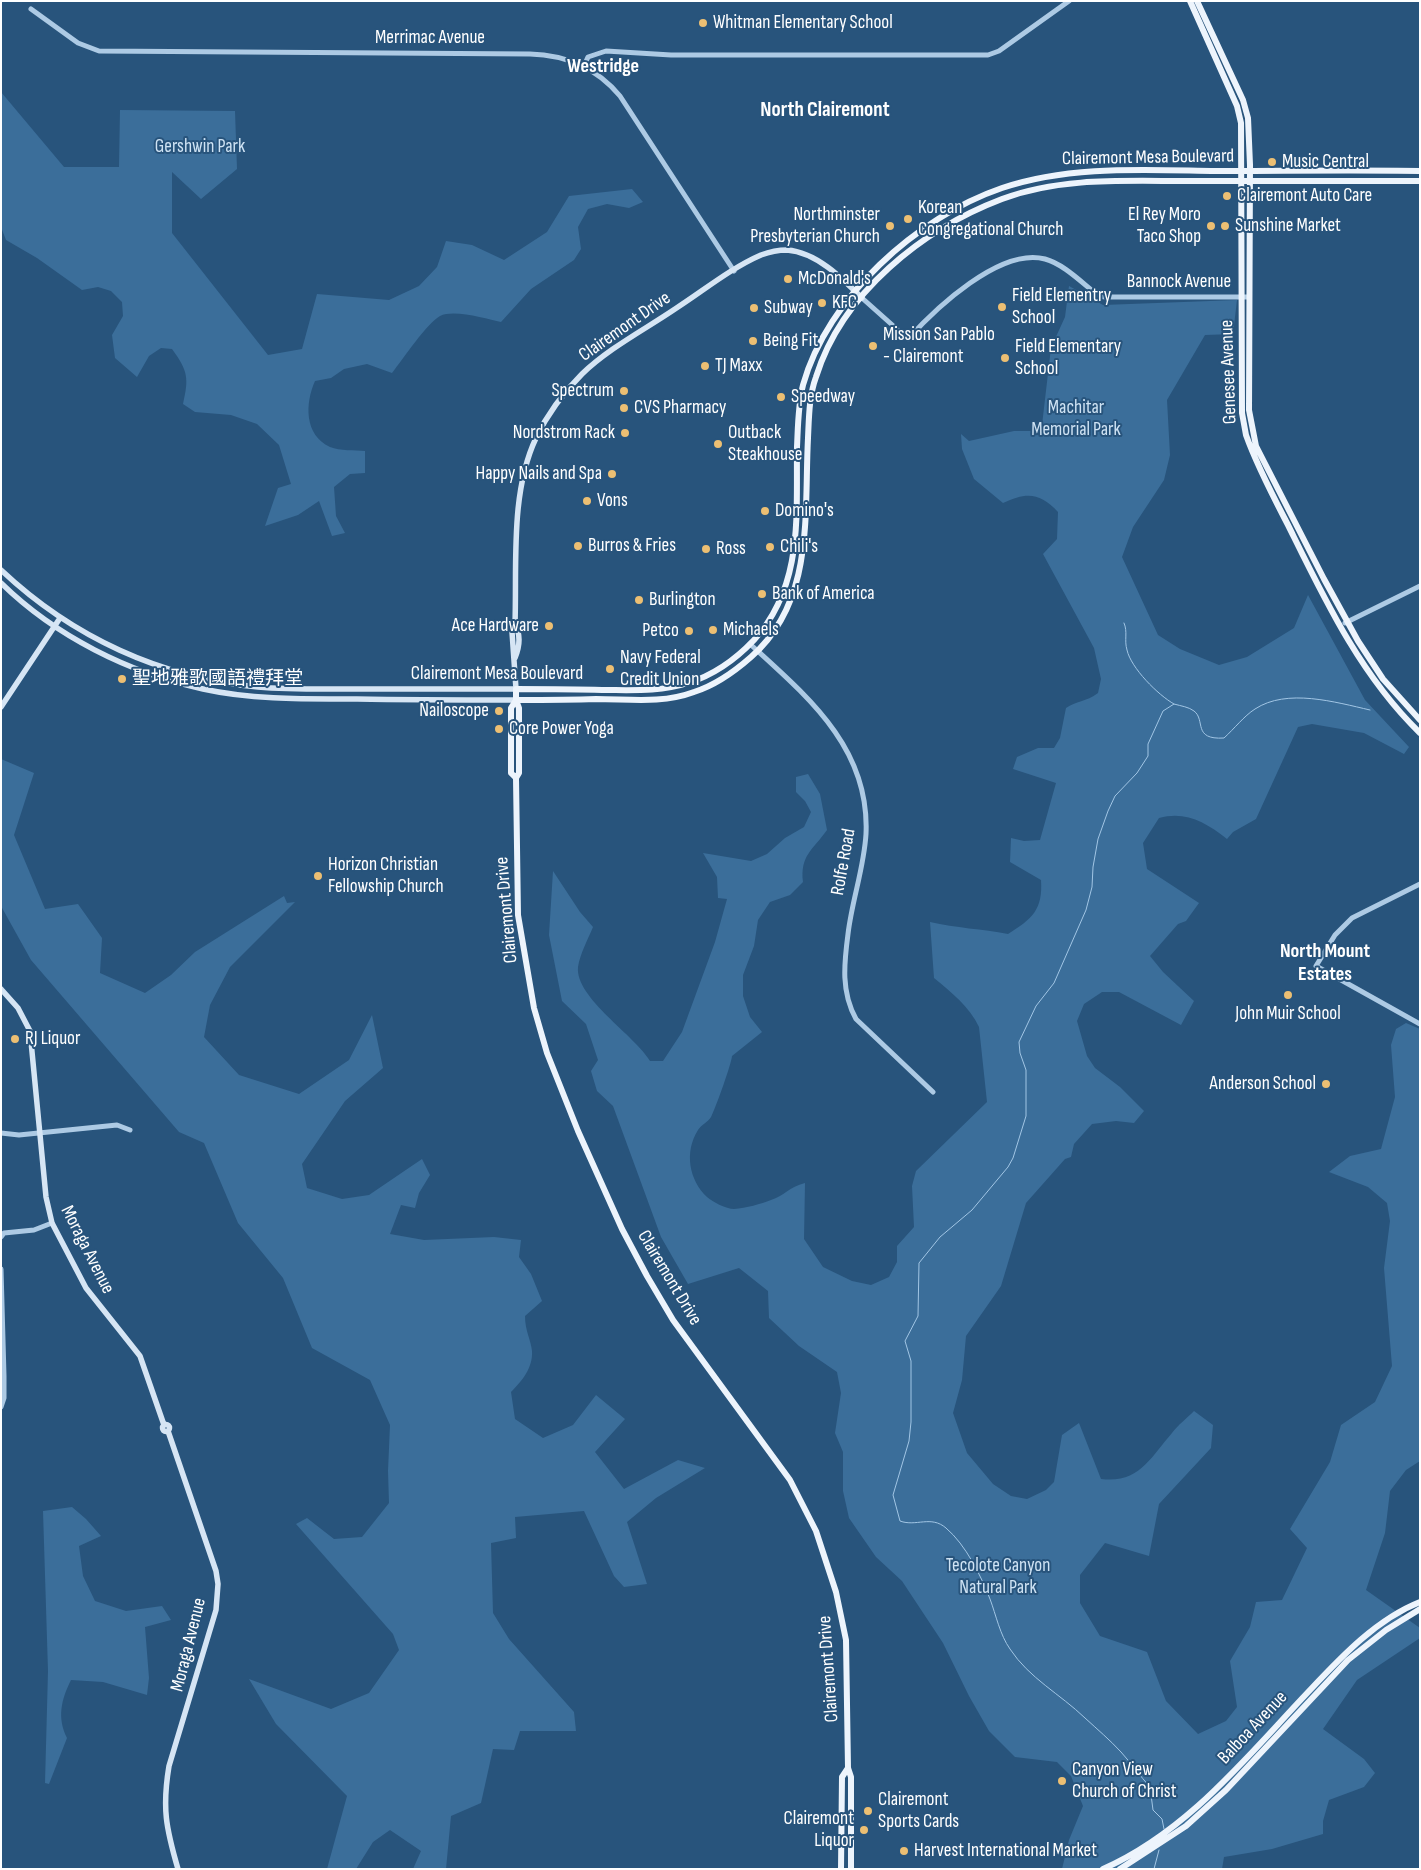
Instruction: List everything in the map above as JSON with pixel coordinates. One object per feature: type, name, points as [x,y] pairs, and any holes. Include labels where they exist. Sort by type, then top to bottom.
[{"type":"main road","name":"Genesee Avenue","points":[[1190,1],[1239,110],[1249,410],[1254,438],[1300,534],[1349,622],[1383,679],[1420,720]]},
{"type":"main road","name":"Genesee Avenue","points":[[1197,1],[1246,110],[1250,171],[1242,413],[1246,436],[1312,574],[1340,626],[1375,683],[1420,733]]},
{"type":"main road","name":"Clairemont Mesa Boulevard","points":[[1,570],[20,588],[60,618],[115,650],[139,660],[206,679],[285,688],[646,690],[677,686],[719,670],[750,644],[765,628],[781,602],[792,563],[798,431],[802,390],[816,350],[827,330],[856,292],[900,247],[925,227],[974,199],[1001,188],[1069,173],[1420,171]]},
{"type":"main road","name":"Clairemont Mesa Boulevard","points":[[1,583],[54,627],[136,668],[204,690],[284,699],[646,701],[679,697],[696,692],[724,679],[758,651],[773,634],[790,606],[799,576],[805,525],[809,410],[815,377],[834,333],[862,298],[896,261],[921,240],[979,208],[1005,198],[1070,184],[1242,181],[1420,181]]},
{"type":"main road","name":"Clairemont Drive","points":[[850,1869],[851,1777],[848,1768],[848,1678],[846,1640],[836,1592],[816,1531],[786,1473],[673,1320],[647,1276],[622,1228],[578,1131],[547,1053],[534,1008],[518,915],[516,778],[511,773],[511,708],[516,700],[516,658],[519,646],[519,632],[515,624],[518,518],[522,482],[529,457],[547,419],[563,396],[596,362],[734,270],[768,252],[789,250],[807,254],[818,260],[862,298]]},
{"type":"main road","points":[[798,431],[807,445]]},
{"type":"main road","points":[[1,706],[60,618]]},
{"type":"main road","name":"Moraga Avenue","points":[[1,989],[18,1008],[30,1032],[46,1197],[52,1223],[86,1288],[140,1356],[206,1542],[218,1584],[214,1618],[169,1766],[165,1789],[166,1826],[178,1869]]},
{"type":"main road","name":"Balboa Avenue","points":[[1103,1869],[1158,1838],[1183,1819],[1219,1786],[1342,1656],[1380,1626],[1420,1602]]},
{"type":"main road","name":"Balboa Avenue","points":[[1120,1869],[1186,1826],[1226,1790],[1348,1660],[1386,1630],[1420,1609]]},
{"type":"main road","name":"Clairemont Drive","points":[[841,1869],[842,1777],[848,1768]]},
{"type":"street","points":[[584,66],[588,57],[606,51],[671,56],[988,55],[999,51],[1069,1]]},
{"type":"street","name":"Merrimac Avenue","points":[[30,9],[78,43],[99,51],[530,54],[559,57],[584,66],[602,77],[620,96],[734,270]]},
{"type":"street","name":"Bannock Avenue","points":[[862,298],[908,339],[945,300],[1005,265],[1030,257],[1054,263],[1099,296],[1104,297],[1246,297]]},
{"type":"street","points":[[1340,626],[1420,586]]},
{"type":"street","name":"Rolfe Road","points":[[750,644],[828,720],[846,747],[857,771],[864,799],[866,833],[847,943],[844,984],[848,1004],[856,1019],[933,1092]]},
{"type":"street","points":[[1420,884],[1352,918],[1335,934],[1316,966],[1420,1024]]},
{"type":"street","points":[[1,1133],[19,1135],[118,1125],[130,1130]]},
{"type":"street","points":[[1,1236],[4,1233],[34,1230],[52,1223]]},
{"type":"street","points":[[1,1269],[4,1398],[1,1407]]},
{"type":"green space","name":"Gershwin Park","points":[[1,92],[64,167],[119,167],[120,110],[235,111],[237,169],[201,199],[172,172],[172,233],[268,355],[302,349],[317,294],[389,300],[419,286],[437,267],[446,241],[472,245],[504,260],[547,232],[569,196],[632,189],[643,202],[629,208],[607,204],[588,209],[578,227],[581,249],[574,260],[531,289],[501,322],[462,314],[446,314],[440,316],[422,333],[392,373],[367,364],[344,369],[331,378],[315,381],[308,408],[311,427],[315,435],[321,442],[330,447],[343,450],[365,451],[365,473],[350,474],[334,487],[336,516],[345,533],[332,536],[319,501],[298,515],[265,526],[278,488],[291,484],[279,445],[257,424],[231,415],[195,412],[183,404],[186,375],[172,349],[161,348],[149,356],[137,377],[115,358],[112,335],[123,316],[122,302],[111,291],[98,287],[82,290],[37,258],[6,240],[1,227]]},
{"type":"green space","name":"Tecolote Canyon Natural Park","points":[[1069,286],[1103,305],[1237,300],[1233,334],[1205,335],[1167,400],[1170,455],[1164,480],[1133,527],[1122,557],[1158,635],[1180,649],[1219,665],[1247,657],[1294,628],[1308,595],[1365,700],[1409,747],[1404,754],[1364,733],[1312,724],[1298,727],[1256,819],[1233,832],[1227,839],[1195,819],[1178,816],[1159,818],[1143,843],[1147,869],[1199,903],[1186,921],[1178,924],[1150,956],[1163,972],[1194,1001],[1181,1025],[1119,992],[1102,992],[1084,1004],[1077,1021],[1087,1056],[1095,1068],[1120,1087],[1144,1111],[1134,1123],[1116,1121],[1092,1124],[1074,1144],[1071,1157],[1065,1159],[1026,1203],[1001,1286],[966,1336],[962,1380],[953,1413],[967,1453],[993,1484],[1011,1496],[1027,1499],[1046,1490],[1054,1482],[1062,1435],[1079,1423],[1101,1479],[1114,1479],[1135,1473],[1143,1467],[1177,1427],[1194,1411],[1213,1425],[1211,1448],[1159,1504],[1149,1556],[1105,1543],[1080,1575],[1080,1603],[1100,1636],[1147,1652],[1166,1701],[1198,1734],[1226,1721],[1237,1707],[1230,1661],[1250,1627],[1256,1602],[1282,1600],[1307,1548],[1290,1529],[1330,1462],[1341,1425],[1375,1402],[1392,1366],[1384,1268],[1390,1221],[1387,1203],[1368,1187],[1329,1172],[1350,1156],[1381,1149],[1395,1097],[1391,1045],[1396,1029],[1406,1023],[1420,1029],[1420,1461],[1406,1470],[1390,1491],[1385,1533],[1366,1590],[1420,1628],[1420,1638],[1357,1680],[1323,1729],[1364,1759],[1375,1773],[1364,1787],[1329,1800],[1323,1821],[1323,1834],[1272,1849],[1224,1857],[1222,1869],[1062,1869],[1069,1840],[1083,1806],[1071,1776],[1057,1762],[1015,1757],[989,1731],[969,1696],[943,1643],[902,1581],[876,1557],[849,1518],[843,1491],[843,1452],[835,1433],[841,1393],[837,1372],[799,1346],[769,1318],[768,1291],[739,1268],[688,1284],[661,1237],[613,1106],[597,1091],[591,1071],[598,1060],[586,1024],[562,1001],[549,935],[553,871],[580,912],[593,927],[582,952],[578,967],[580,979],[586,991],[596,1004],[643,1051],[650,1061],[663,1061],[682,1032],[715,942],[727,899],[718,898],[717,877],[703,853],[751,861],[767,854],[785,838],[804,827],[811,812],[805,801],[796,792],[796,777],[808,774],[820,794],[827,830],[812,848],[806,859],[803,882],[790,895],[770,902],[758,920],[754,946],[743,975],[743,996],[750,1017],[762,1032],[732,1056],[713,1113],[710,1119],[699,1128],[694,1138],[690,1156],[691,1165],[696,1182],[707,1197],[731,1209],[748,1207],[767,1201],[805,1183],[804,1239],[823,1267],[852,1281],[871,1285],[889,1277],[897,1262],[897,1246],[914,1227],[912,1186],[916,1171],[987,1102],[979,1027],[965,1006],[934,978],[930,922],[1008,934],[1034,913],[1040,899],[1041,880],[1010,862],[1011,838],[1024,841],[1040,840],[1056,783],[1013,769],[1017,757],[1038,748],[1054,748],[1060,738],[1066,708],[1098,693],[1101,679],[1094,648],[1043,554],[1057,539],[1058,512],[1039,497],[1019,497],[1003,503],[974,479],[962,449],[961,434],[969,441],[1014,431],[1037,431],[1042,425],[1052,339],[1055,339],[1065,317]]},
{"type":"green space","points":[[1,759],[34,773],[14,835],[45,909],[78,904],[102,938],[100,973],[145,993],[171,975],[195,952],[284,896],[287,903],[295,902],[230,967],[210,1005],[204,1037],[239,1075],[299,1094],[349,1060],[372,1015],[383,1068],[345,1101],[302,1164],[307,1188],[342,1199],[369,1195],[422,1159],[430,1175],[419,1193],[415,1208],[401,1205],[390,1234],[424,1240],[494,1237],[521,1240],[519,1257],[531,1274],[542,1301],[525,1316],[532,1357],[526,1374],[511,1392],[515,1419],[543,1438],[573,1425],[596,1395],[625,1419],[595,1452],[624,1489],[678,1460],[705,1468],[656,1498],[627,1522],[647,1584],[624,1587],[614,1576],[584,1511],[515,1517],[516,1538],[491,1543],[493,1613],[509,1639],[574,1712],[576,1731],[520,1731],[514,1750],[493,1749],[481,1803],[451,1816],[446,1869],[413,1869],[421,1851],[390,1830],[373,1842],[356,1869],[327,1869],[347,1796],[276,1724],[249,1679],[331,1709],[369,1693],[399,1650],[393,1634],[296,1524],[307,1518],[334,1539],[362,1537],[389,1503],[390,1425],[370,1380],[312,1348],[283,1278],[238,1223],[204,1143],[179,1132],[31,960],[1,906]]},
{"type":"green space","points":[[72,1507],[101,1536],[79,1546],[83,1576],[95,1601],[126,1611],[162,1606],[171,1620],[145,1627],[149,1678],[147,1695],[103,1682],[71,1680],[63,1702],[61,1716],[67,1738],[49,1784],[45,1783],[48,1671],[43,1511]]},
{"type":"waterway","points":[[1124,623],[1127,650],[1134,665],[1153,688],[1174,704]]},
{"type":"waterway","points":[[1164,1829],[1162,1819],[1153,1810],[1150,1787],[1125,1756],[1075,1709],[1026,1669],[1010,1649],[977,1571],[960,1543],[946,1528],[935,1522],[912,1523],[900,1521],[893,1495],[909,1441],[911,1422],[911,1361],[905,1341],[918,1316],[919,1263],[940,1237],[972,1210],[1008,1167],[1013,1158],[1026,1116],[1026,1070],[1020,1053],[1019,1042],[1036,1006],[1054,983],[1086,910],[1092,887],[1098,839],[1108,811],[1115,796],[1137,773],[1148,756],[1148,744],[1163,711],[1174,704],[1190,708],[1197,715],[1204,733],[1214,738],[1224,738],[1255,709],[1282,699],[1311,699],[1370,710]]},
{"type":"waterway","points":[[1154,1869],[1159,1850]]},
{"type":"place","name":"Whitman Elementary School","points":[[703,23]]},
{"type":"place","name":"Music Central","points":[[1272,162]]},
{"type":"place","name":"Clairemont Auto Care","points":[[1227,196]]},
{"type":"place","name":"Korean Congregational Church","points":[[908,219]]},
{"type":"place","name":"Northminster Presbyterian Church","points":[[890,226]]},
{"type":"place","name":"El Rey Moro Taco Shop","points":[[1211,226]]},
{"type":"place","name":"Sunshine Market","points":[[1225,226]]},
{"type":"place","name":"McDonald's","points":[[788,279]]},
{"type":"place","name":"KFC","points":[[822,303]]},
{"type":"place","name":"Field Elementry School","points":[[1002,307]]},
{"type":"place","name":"Subway","points":[[754,308]]},
{"type":"place","name":"Being Fit","points":[[753,341]]},
{"type":"place","name":"Mission San Pablo - Clairemont","points":[[873,346]]},
{"type":"place","name":"Field Elementary School","points":[[1005,358]]},
{"type":"place","name":"TJ Maxx","points":[[705,366]]},
{"type":"place","name":"Spectrum","points":[[624,391]]},
{"type":"place","name":"Speedway","points":[[781,397]]},
{"type":"place","name":"CVS Pharmacy","points":[[624,408]]},
{"type":"place","name":"Nordstrom Rack","points":[[625,433]]},
{"type":"place","name":"Outback Steakhouse","points":[[718,444]]},
{"type":"place","name":"Happy Nails and Spa","points":[[612,474]]},
{"type":"place","name":"Vons","points":[[587,501]]},
{"type":"place","name":"Domino's","points":[[765,511]]},
{"type":"place","name":"Burros & Fries","points":[[578,546]]},
{"type":"place","name":"Chili's","points":[[770,547]]},
{"type":"place","name":"Ross","points":[[706,549]]},
{"type":"place","name":"Bank of America","points":[[762,594]]},
{"type":"place","name":"Burlington","points":[[639,600]]},
{"type":"place","name":"Ace Hardware","points":[[549,626]]},
{"type":"place","name":"Michaels","points":[[713,630]]},
{"type":"place","name":"Petco","points":[[689,631]]},
{"type":"place","name":"Navy Federal Credit Union","points":[[610,669]]},
{"type":"place","name":"聖地雅歌國語禮拜堂","points":[[122,679]]},
{"type":"place","name":"Nailoscope","points":[[499,711]]},
{"type":"place","name":"Core Power Yoga","points":[[499,729]]},
{"type":"place","name":"Horizon Christian Fellowship Church","points":[[318,876]]},
{"type":"place","name":"John Muir School","points":[[1288,995]]},
{"type":"place","name":"RJ Liquor","points":[[15,1039]]},
{"type":"place","name":"Anderson School","points":[[1326,1084]]},
{"type":"place","name":"Canyon View Church of Christ","points":[[1062,1781]]},
{"type":"place","name":"Clairemont Sports Cards","points":[[868,1811]]},
{"type":"place","name":"Clairemont Liquor","points":[[864,1830]]},
{"type":"place","name":"Harvest International Market","points":[[904,1851]]},
{"type":"district","name":"Westridge","points":[[603,67]]},
{"type":"district","name":"North Clairemont","points":[[825,111]]},
{"type":"district","name":"North Mount Estates","points":[[1325,964]]},
{"type":"park label","name":"Machitar Memorial Park","points":[[1076,419]]}]
